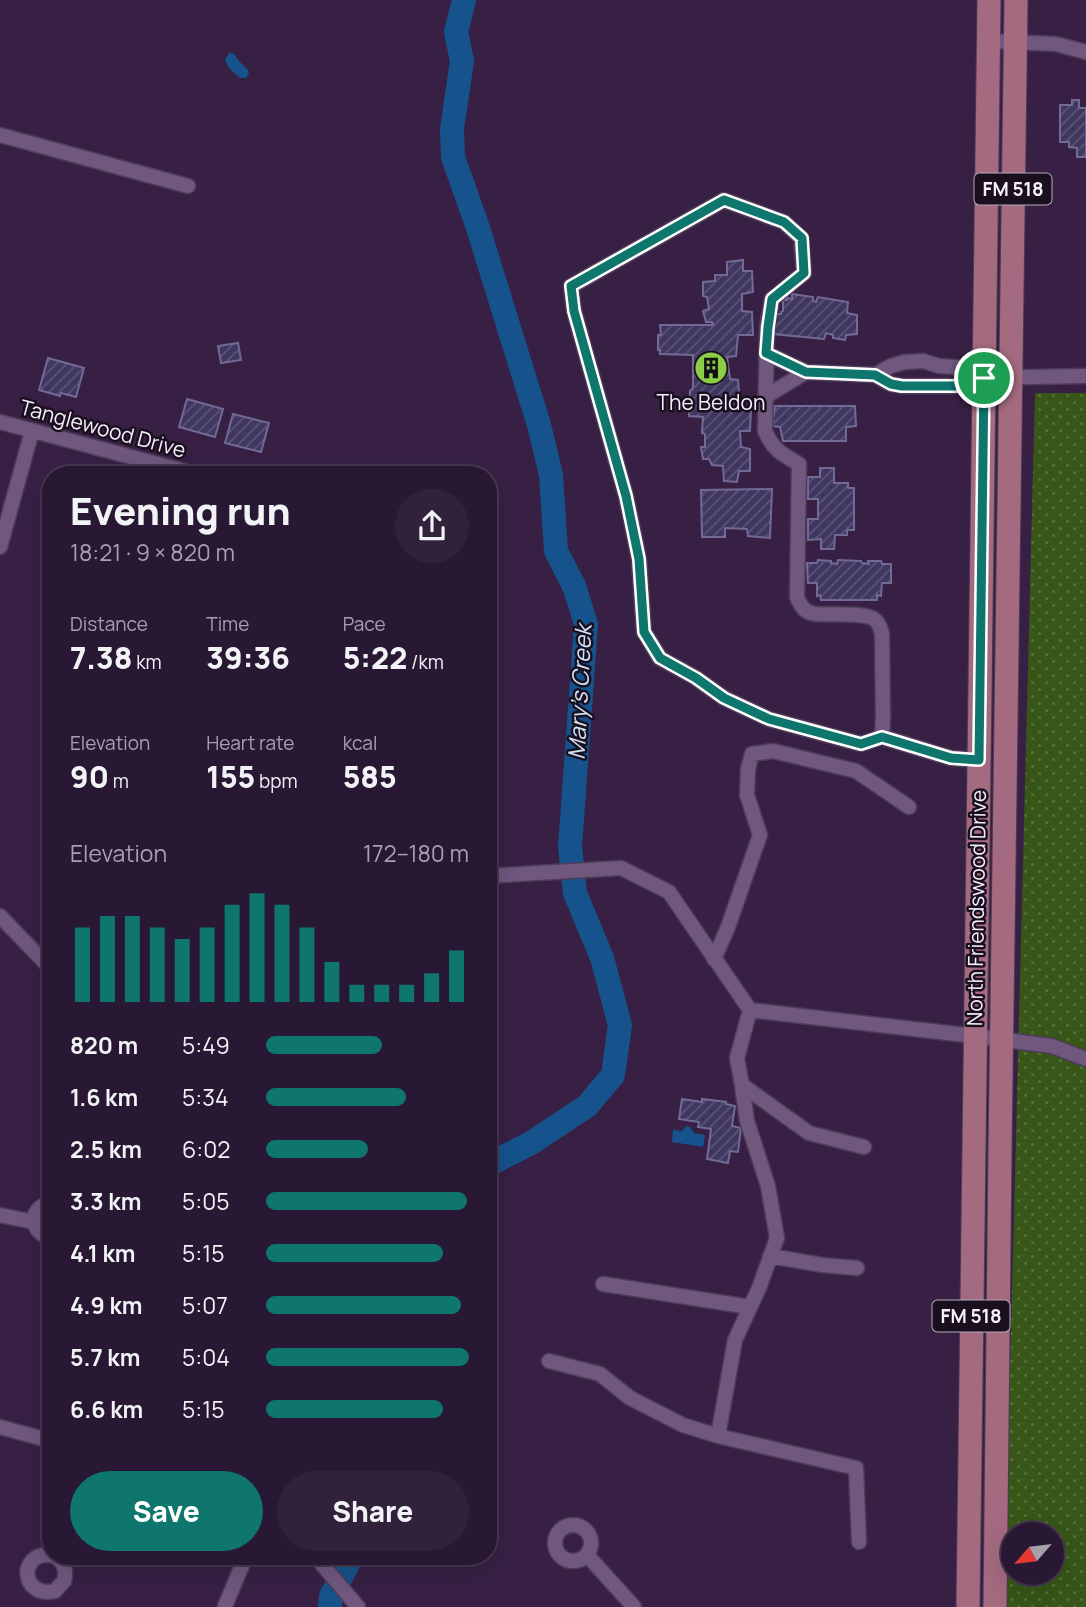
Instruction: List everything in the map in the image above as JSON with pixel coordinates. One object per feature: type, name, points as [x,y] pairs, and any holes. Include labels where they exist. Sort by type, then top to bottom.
[{"type":"main road","name":"North Friendswood Drive","points":[[968,1607],[989,0]]},
{"type":"main road","name":"North Friendswood Drive","points":[[995,1607],[1016,0]]},
{"type":"street","points":[[988,41],[1056,44],[1086,52]]},
{"type":"street","points":[[0,135],[188,186]]},
{"type":"street","points":[[882,737],[882,634],[879,625],[873,618],[865,615],[809,613],[801,607],[797,597],[799,464],[779,452],[770,443],[765,431],[766,353],[772,299],[804,273],[802,238],[784,222],[724,200],[571,286],[574,311],[626,496],[639,559],[644,632],[660,658],[696,678],[724,698],[769,719],[861,744],[882,737],[951,758],[979,760]]},
{"type":"street","points":[[766,353],[806,372],[875,375],[891,384],[902,386],[968,386],[984,378],[1086,376]]},
{"type":"street","points":[[875,375],[891,366],[922,361],[939,366],[970,368],[984,378]]},
{"type":"street","points":[[765,397],[806,372]]},
{"type":"street","name":"Tanglewood Drive","points":[[0,422],[164,466]]},
{"type":"street","points":[[0,547],[32,431]]},
{"type":"street","points":[[714,959],[760,835],[747,795],[748,769],[752,754],[773,751],[856,771],[909,807]]},
{"type":"street","points":[[497,875],[621,868],[669,892],[750,1010],[1052,1046],[1086,1059]]},
{"type":"street","points":[[0,916],[42,960]]},
{"type":"street","points":[[718,1436],[736,1340],[776,1238],[768,1186],[747,1121],[737,1058],[750,1010]]},
{"type":"street","points":[[742,1085],[809,1133],[864,1147]]},
{"type":"street","points":[[42,1206],[34,1216],[38,1233],[42,1235]]},
{"type":"street","points":[[0,1215],[34,1222]]},
{"type":"street","points":[[770,1256],[857,1268]]},
{"type":"street","points":[[603,1284],[750,1307]]},
{"type":"street","points":[[549,1361],[600,1374],[630,1398],[683,1425],[718,1436],[856,1468],[859,1542]]},
{"type":"street","points":[[0,1427],[42,1439]]},
{"type":"street","points":[[587,1555],[634,1607]]},
{"type":"street","points":[[223,1607],[242,1565]]},
{"type":"street","points":[[323,1565],[357,1607]]},
{"type":"green space","points":[[1035,393],[1086,393],[1086,1607],[1004,1607],[1005,1586],[1064,1586],[1064,1522],[1006,1522]]},
{"type":"water","points":[[229,53],[234,54],[248,70],[246,78],[240,78],[229,68],[225,60]]},
{"type":"water","points":[[686,1126],[694,1133],[705,1135],[703,1147],[672,1142],[673,1130],[682,1131]]},
{"type":"building","points":[[1072,100],[1079,100],[1079,108],[1086,108],[1086,157],[1077,157],[1077,148],[1069,147],[1069,142],[1060,142],[1060,105],[1072,105]]},
{"type":"building","name":"The Beldon","points":[[743,260],[743,271],[752,271],[753,292],[742,294],[742,311],[752,312],[753,335],[738,335],[736,356],[727,357],[730,379],[738,380],[740,406],[751,408],[750,431],[740,431],[741,447],[750,449],[750,471],[739,471],[737,482],[724,481],[723,466],[712,465],[709,459],[703,459],[703,417],[689,416],[690,391],[693,388],[693,355],[660,354],[658,335],[661,335],[660,325],[713,325],[712,322],[706,322],[703,311],[709,309],[707,297],[703,296],[703,282],[715,281],[715,275],[727,275],[727,262]]},
{"type":"building","name":"The Beldon","points":[[792,294],[813,297],[816,302],[818,297],[848,302],[847,313],[857,315],[857,334],[846,335],[845,340],[833,338],[833,335],[826,333],[824,339],[773,334],[773,314],[781,314],[783,300],[792,299]]},
{"type":"building","points":[[238,343],[241,360],[221,363],[218,346]]},
{"type":"building","points":[[48,358],[84,368],[76,397],[39,390]]},
{"type":"building","points":[[187,399],[223,409],[215,437],[179,427]]},
{"type":"building","name":"The Beldon","points":[[775,406],[855,406],[856,426],[846,427],[846,441],[783,441],[780,427],[772,426]]},
{"type":"building","points":[[233,414],[269,423],[261,452],[225,443]]},
{"type":"building","points":[[820,468],[834,468],[834,483],[848,483],[848,488],[854,488],[854,530],[847,530],[847,535],[835,535],[834,549],[821,549],[821,539],[808,540],[808,519],[818,519],[818,499],[808,499],[808,477],[820,477]]},
{"type":"building","points":[[772,489],[770,538],[748,536],[747,529],[725,528],[725,537],[702,537],[701,490]]},
{"type":"building","points":[[818,560],[837,564],[838,560],[869,564],[868,561],[881,561],[882,564],[891,564],[891,583],[882,583],[881,596],[877,595],[877,600],[821,600],[820,595],[817,596],[817,583],[808,583],[807,563],[817,563]]},
{"type":"building","points":[[682,1099],[726,1102],[735,1106],[732,1126],[741,1128],[738,1152],[730,1151],[728,1163],[707,1159],[711,1129],[698,1127],[699,1122],[679,1119]]},
{"type":"waterway","name":"Mary's Creek","points":[[464,0],[456,32],[462,61],[452,129],[453,157],[478,228],[539,425],[551,475],[556,551],[574,586],[586,624],[570,847],[575,893],[602,958],[620,1025],[613,1075],[587,1106],[531,1143],[497,1160]]},
{"type":"waterway","name":"Mary's Creek","points":[[330,1607],[331,1596],[347,1565]]},
{"type":"place","name":"The Beldon","points":[[711,368]]},
{"type":"route","points":[[724,200],[784,222],[802,238],[804,273],[772,299],[766,353],[806,372],[875,375],[891,384],[902,386],[968,386],[984,378],[979,760],[951,758],[882,737],[861,744],[769,719],[724,698],[696,678],[660,658],[644,632],[639,559],[626,496],[574,311],[571,286],[724,200]]}]
